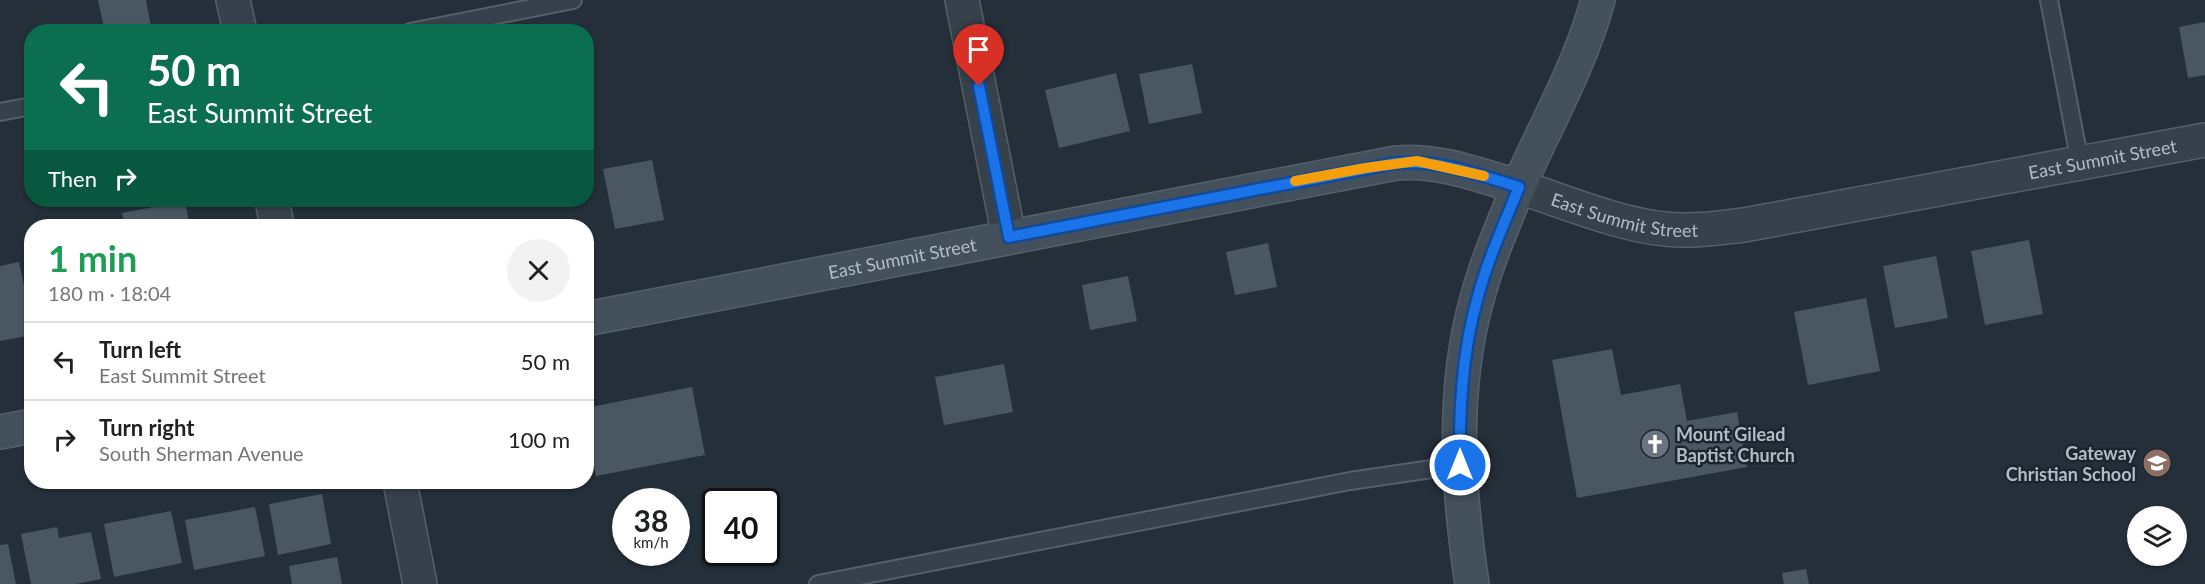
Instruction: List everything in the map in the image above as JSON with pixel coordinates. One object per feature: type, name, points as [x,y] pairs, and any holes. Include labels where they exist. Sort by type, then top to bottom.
[{"type":"street","points":[[233,0],[238,24]]},
{"type":"street","points":[[962,0],[1009,237]]},
{"type":"street","points":[[1472,584],[1464,526],[1460,465],[1462,390],[1471,326],[1477,299],[1495,246],[1519,187],[1582,49],[1598,0]]},
{"type":"street","name":"East Summit Street","points":[[594,317],[1396,163],[1417,161],[1433,164],[1519,187],[1630,222],[1665,229],[1699,230],[1744,225],[2205,140]]},
{"type":"street","points":[[0,432],[24,428]]},
{"type":"street","points":[[401,489],[420,584]]},
{"type":"lane","points":[[451,24],[573,0]]},
{"type":"lane","points":[[2049,0],[2080,163]]},
{"type":"lane","points":[[0,112],[24,108]]},
{"type":"lane","points":[[818,584],[1338,484],[1460,465]]},
{"type":"building","points":[[98,0],[146,0],[150,24],[103,24]]},
{"type":"building","points":[[2205,22],[2205,75],[2188,78],[2179,27]]},
{"type":"building","points":[[1192,64],[1202,113],[1149,124],[1139,74]]},
{"type":"building","points":[[1116,73],[1130,131],[1059,148],[1045,90]]},
{"type":"building","points":[[652,160],[664,220],[615,229],[603,169]]},
{"type":"building","points":[[154,207],[186,207],[189,219],[123,219],[122,213]]},
{"type":"building","points":[[2029,240],[2043,314],[1985,325],[1971,251]]},
{"type":"building","points":[[1268,243],[1277,287],[1235,295],[1226,252]]},
{"type":"building","points":[[1936,256],[1948,318],[1895,328],[1883,266]]},
{"type":"building","points":[[19,262],[24,286],[24,336],[0,341],[0,266]]},
{"type":"building","points":[[1128,276],[1137,321],[1090,330],[1082,285]]},
{"type":"building","points":[[1866,298],[1880,371],[1808,385],[1794,312]]},
{"type":"building","name":"Mount Gilead Baptist Church","points":[[1612,349],[1621,395],[1680,384],[1687,421],[1737,412],[1747,467],[1577,498],[1552,360]]},
{"type":"building","points":[[1004,364],[1013,412],[944,425],[935,377]]},
{"type":"building","points":[[692,387],[705,455],[596,476],[594,406]]},
{"type":"building","points":[[322,494],[331,544],[278,555],[269,504]]},
{"type":"building","points":[[255,507],[265,556],[194,570],[185,520]]},
{"type":"building","points":[[171,511],[182,563],[114,577],[104,524]]},
{"type":"building","points":[[57,527],[59,538],[91,532],[101,579],[76,584],[31,584],[21,534]]},
{"type":"building","points":[[8,544],[16,584],[0,584],[0,545]]},
{"type":"building","points":[[337,557],[342,584],[292,584],[289,566]]},
{"type":"building","points":[[1806,569],[1809,584],[1784,584],[1782,573]]},
{"type":"slow traffic","points":[[1295,181],[1417,161],[1484,176]]},
{"type":"place","name":"Mount Gilead Baptist Church","points":[[1655,444]]},
{"type":"place","name":"Gateway Christian School","points":[[2157,463]]},
{"type":"route","points":[[979,86],[1009,237],[1396,163],[1417,161],[1433,164],[1467,171],[1519,187],[1495,246],[1477,299],[1471,326],[1462,390],[1460,465]]}]
